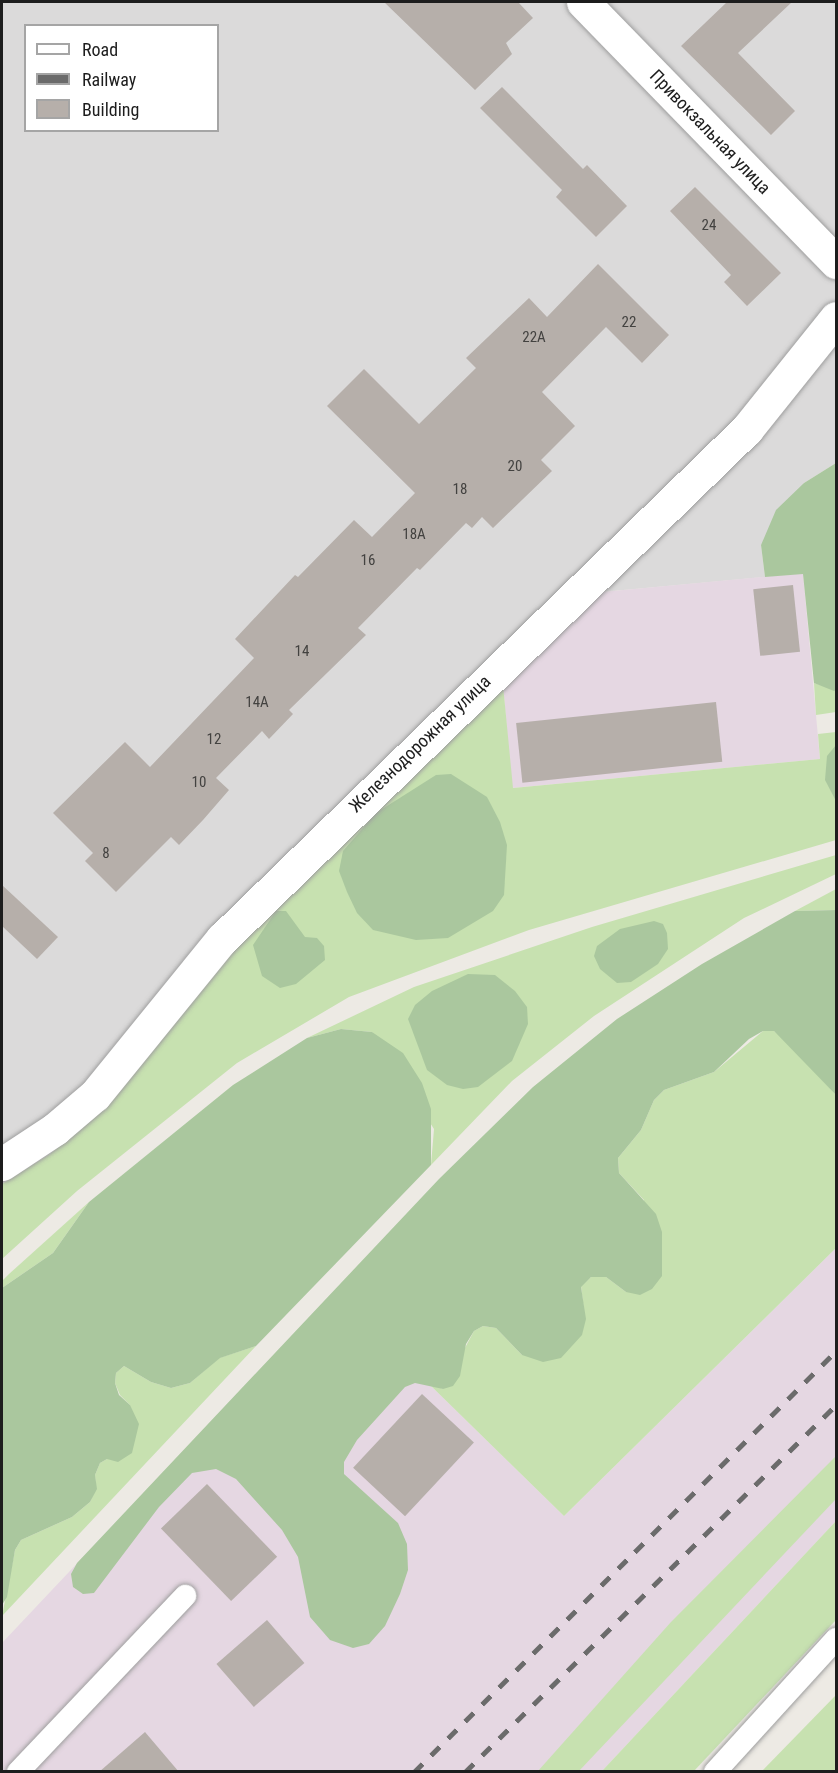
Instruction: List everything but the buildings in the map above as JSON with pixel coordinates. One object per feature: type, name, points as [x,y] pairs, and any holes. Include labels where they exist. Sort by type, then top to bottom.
[{"type":"street","name":"Привокзальная улица","points":[[584,2],[837,262]]},
{"type":"street","name":"Железнодорожная улица","points":[[2,1164],[55,1129],[95,1095],[222,939],[747,429],[837,318]]},
{"type":"lane","points":[[18,1772],[185,1596]]},
{"type":"lane","points":[[716,1772],[837,1639]]},
{"type":"shaded area","points":[[2,2],[836,2],[836,463],[804,483],[761,545],[765,577],[602,592],[126,1079],[110,1103],[50,1154],[2,1184]]},
{"type":"shaded area","points":[[803,573],[820,759],[512,788],[503,685],[602,592]]},
{"type":"shaded area","points":[[836,1248],[836,1521],[602,1771],[2,1771],[2,1643],[334,1291],[564,1516]]},
{"type":"green space","points":[[836,463],[836,690],[834,691],[814,683],[803,574],[765,577],[761,545],[776,510],[804,483]]},
{"type":"green space","points":[[814,683],[836,690],[836,712],[816,715]]},
{"type":"green space","points":[[503,685],[513,788],[820,759],[818,734],[836,732],[836,840],[529,930],[349,997],[237,1063],[77,1191],[2,1259],[2,1184],[50,1154],[110,1103],[192,990]]},
{"type":"green space","points":[[836,745],[836,801],[825,780],[827,756]]},
{"type":"green space","points":[[451,774],[487,797],[500,822],[507,845],[504,895],[493,911],[448,938],[416,940],[373,930],[357,913],[339,871],[343,851],[376,813],[436,775]]},
{"type":"green space","points":[[836,855],[836,874],[744,918],[594,1016],[512,1081],[431,1165],[434,1129],[372,1032],[341,1029],[307,1038],[414,987],[592,927]]},
{"type":"green space","points":[[836,889],[836,910],[795,911]]},
{"type":"green space","points":[[836,910],[836,1095],[774,1031],[763,1031],[749,1039],[714,1072],[664,1090],[654,1100],[641,1130],[618,1158],[619,1173],[656,1214],[662,1232],[662,1276],[652,1289],[640,1295],[626,1292],[606,1277],[591,1277],[581,1287],[586,1319],[582,1335],[561,1358],[543,1362],[522,1355],[496,1328],[483,1326],[474,1331],[466,1344],[460,1376],[453,1386],[443,1389],[415,1383],[405,1387],[357,1440],[344,1462],[344,1474],[398,1523],[407,1544],[408,1570],[400,1594],[385,1626],[369,1644],[353,1648],[330,1640],[310,1617],[298,1557],[282,1530],[236,1479],[216,1469],[192,1473],[159,1507],[94,1593],[83,1594],[73,1587],[71,1574],[77,1563],[439,1179],[533,1087],[617,1019],[702,964],[795,911]]},
{"type":"green space","points":[[276,911],[286,911],[305,937],[317,938],[324,946],[325,960],[296,984],[280,988],[262,976],[253,945]]},
{"type":"green space","points":[[654,921],[663,924],[667,933],[668,949],[658,964],[631,982],[617,983],[600,969],[594,956],[597,946],[620,929]]},
{"type":"green space","points":[[468,974],[495,975],[515,991],[527,1007],[528,1024],[512,1061],[478,1087],[463,1089],[447,1085],[427,1070],[408,1019],[415,1005],[432,991]]},
{"type":"green space","points":[[341,1029],[372,1032],[403,1053],[422,1083],[431,1109],[431,1165],[256,1346],[220,1358],[190,1383],[171,1388],[151,1382],[124,1366],[116,1373],[115,1383],[119,1395],[130,1405],[139,1424],[132,1453],[118,1462],[107,1459],[100,1463],[95,1475],[97,1489],[90,1502],[72,1517],[21,1540],[15,1550],[7,1597],[2,1605],[2,1288],[53,1253],[89,1202],[233,1085],[307,1038]]},
{"type":"green space","points":[[763,1031],[774,1031],[788,1042],[836,1095],[836,1248],[564,1516],[428,1383],[443,1389],[474,1331],[483,1326],[496,1328],[522,1355],[585,1319],[581,1286],[591,1277],[606,1277],[626,1292],[644,1200],[619,1173],[618,1158],[641,1130],[654,1100],[664,1090],[714,1072]]},
{"type":"green space","points":[[89,1202],[53,1253],[2,1288],[2,1281],[9,1274]]},
{"type":"green space","points":[[256,1346],[2,1616],[15,1550],[21,1540],[72,1517],[90,1502],[96,1489],[95,1475],[100,1463],[107,1459],[130,1405],[120,1395],[115,1383],[116,1373],[124,1366],[151,1382],[171,1388],[190,1383],[219,1358]]},
{"type":"green space","points":[[836,1456],[836,1499],[579,1771],[538,1771],[671,1622]]},
{"type":"green space","points":[[836,1521],[836,1620],[694,1771],[602,1771]]},
{"type":"green space","points":[[836,1695],[836,1771],[762,1771]]},
{"type":"railway","points":[[414,1772],[836,1351]]},
{"type":"railway","points":[[465,1772],[836,1405]]}]
